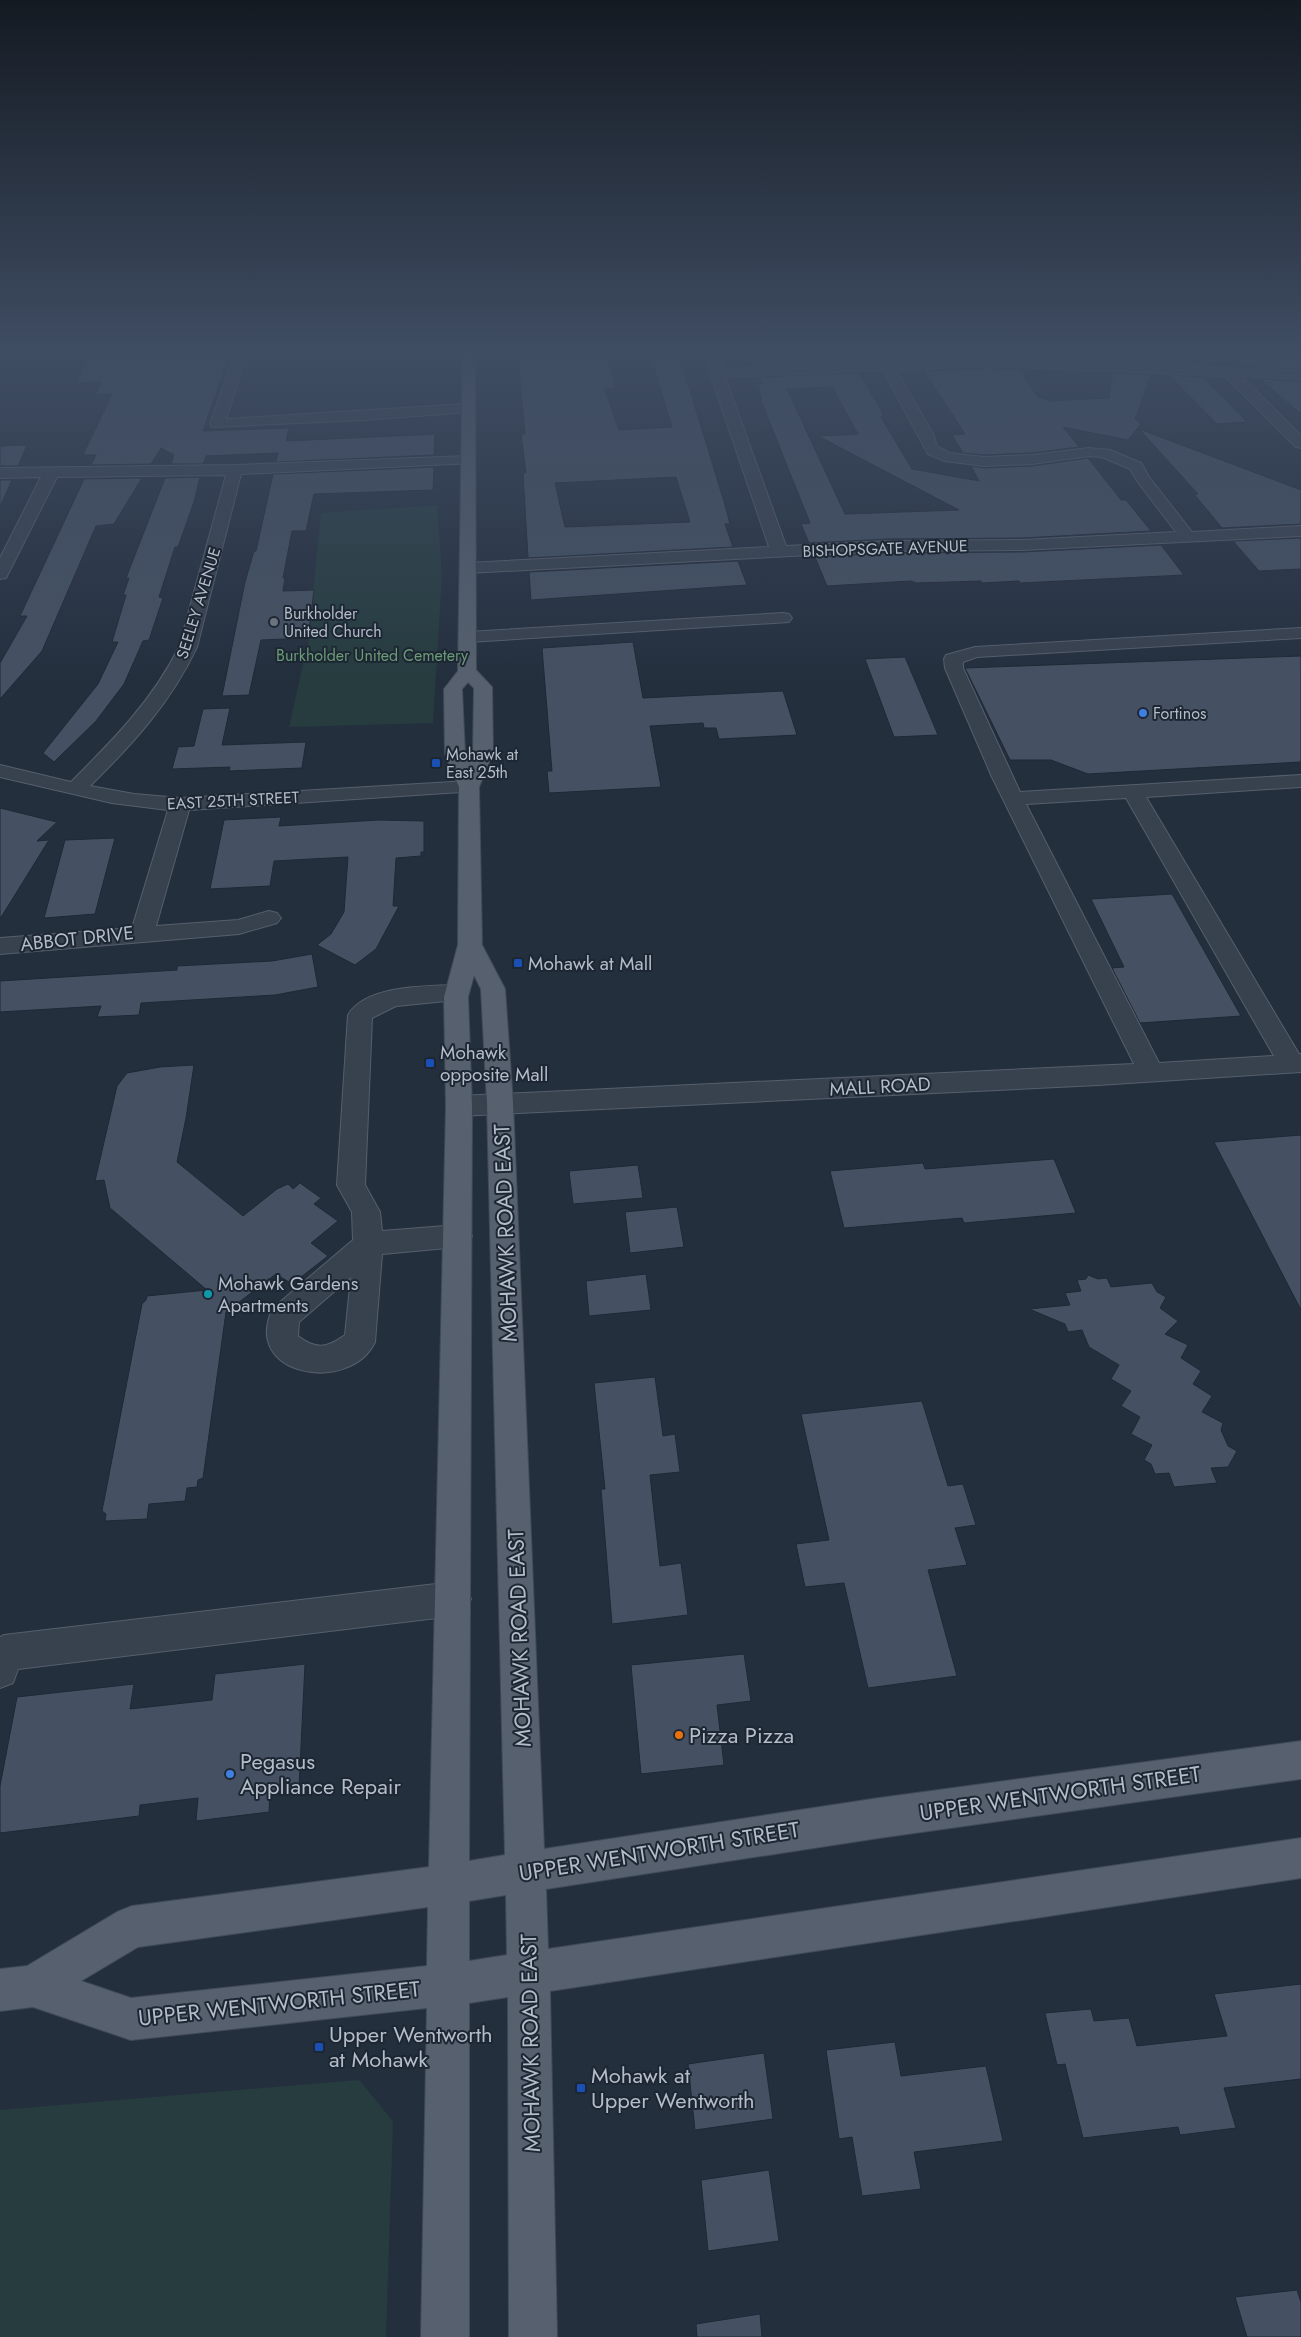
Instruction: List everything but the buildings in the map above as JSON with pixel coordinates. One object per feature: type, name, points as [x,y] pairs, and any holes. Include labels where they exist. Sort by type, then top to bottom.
[{"type":"main road","points":[[467,671],[468,460]]},
{"type":"main road","name":"MOHAWK ROAD EAST","points":[[445,2337],[448,1884],[458,1236],[459,1106],[457,993],[470,945],[469,787],[455,754],[453,689],[467,671],[483,687],[483,753],[469,787]]},
{"type":"main road","name":"MOHAWK ROAD EAST","points":[[470,945],[493,989],[500,1103],[526,1872],[531,2054],[534,2337]]},
{"type":"main road","name":"UPPER WENTWORTH STREET","points":[[17,1988],[132,1927],[448,1884],[879,1818],[1301,1760]]},
{"type":"main road","name":"UPPER WENTWORTH STREET","points":[[17,1988],[131,2020],[312,1998],[448,1985],[528,1974],[1301,1858]]},
{"type":"street","points":[[0,473],[235,470],[467,460]]},
{"type":"street","points":[[748,460],[779,551]]},
{"type":"street","points":[[966,460],[979,462],[1000,460]]},
{"type":"street","points":[[1122,460],[1136,466],[1142,478],[1188,537]]},
{"type":"street","name":"SEELEY AVENUE","points":[[75,789],[140,725],[156,704],[180,665],[188,647],[235,470]]},
{"type":"street","points":[[0,574],[52,471]]},
{"type":"street","name":"BISHOPSGATE AVENUE","points":[[468,568],[887,546],[1022,546],[1301,531]]},
{"type":"street","points":[[468,637],[782,618]]},
{"type":"street","points":[[1151,1073],[1013,799],[954,668],[953,659],[975,652],[1301,633]]},
{"type":"street","name":"EAST 25TH STREET","points":[[0,771],[122,800],[180,804],[469,787]]},
{"type":"street","points":[[1013,799],[1301,781]]},
{"type":"street","points":[[1132,791],[1296,1063]]},
{"type":"street","name":"ABBOT DRIVE","points":[[0,946],[142,934],[180,804]]},
{"type":"street","points":[[142,934],[239,927],[270,918]]},
{"type":"street","points":[[457,993],[388,998],[370,1006],[360,1015],[350,1185],[366,1212],[368,1244],[458,1236]]},
{"type":"street","name":"MALL ROAD","points":[[459,1106],[1151,1073],[1296,1063]]},
{"type":"street","points":[[0,1670],[4,1653],[452,1599]]},
{"type":"green space","name":"Burkholder United Cemetery","points":[[437,505],[442,576],[433,723],[289,727],[308,642],[321,513]]},
{"type":"green space","points":[[359,2080],[393,2121],[386,2337],[0,2337],[0,2110]]},
{"type":"place","name":"Burkholder United Church","points":[[274,622]]},
{"type":"place","name":"Fortinos","points":[[1143,713]]},
{"type":"place","name":"Mohawk at East 25th","points":[[436,763]]},
{"type":"place","name":"Mohawk at Mall","points":[[518,963]]},
{"type":"place","name":"Mohawk opposite Mall","points":[[430,1063]]},
{"type":"place","name":"Mohawk Gardens Apartments","points":[[208,1294]]},
{"type":"place","name":"Pizza Pizza","points":[[679,1735]]},
{"type":"place","name":"Pegasus Appliance Repair","points":[[230,1774]]},
{"type":"place","name":"Upper Wentworth at Mohawk","points":[[319,2047]]},
{"type":"place","name":"Mohawk at Upper Wentworth","points":[[581,2088]]}]
